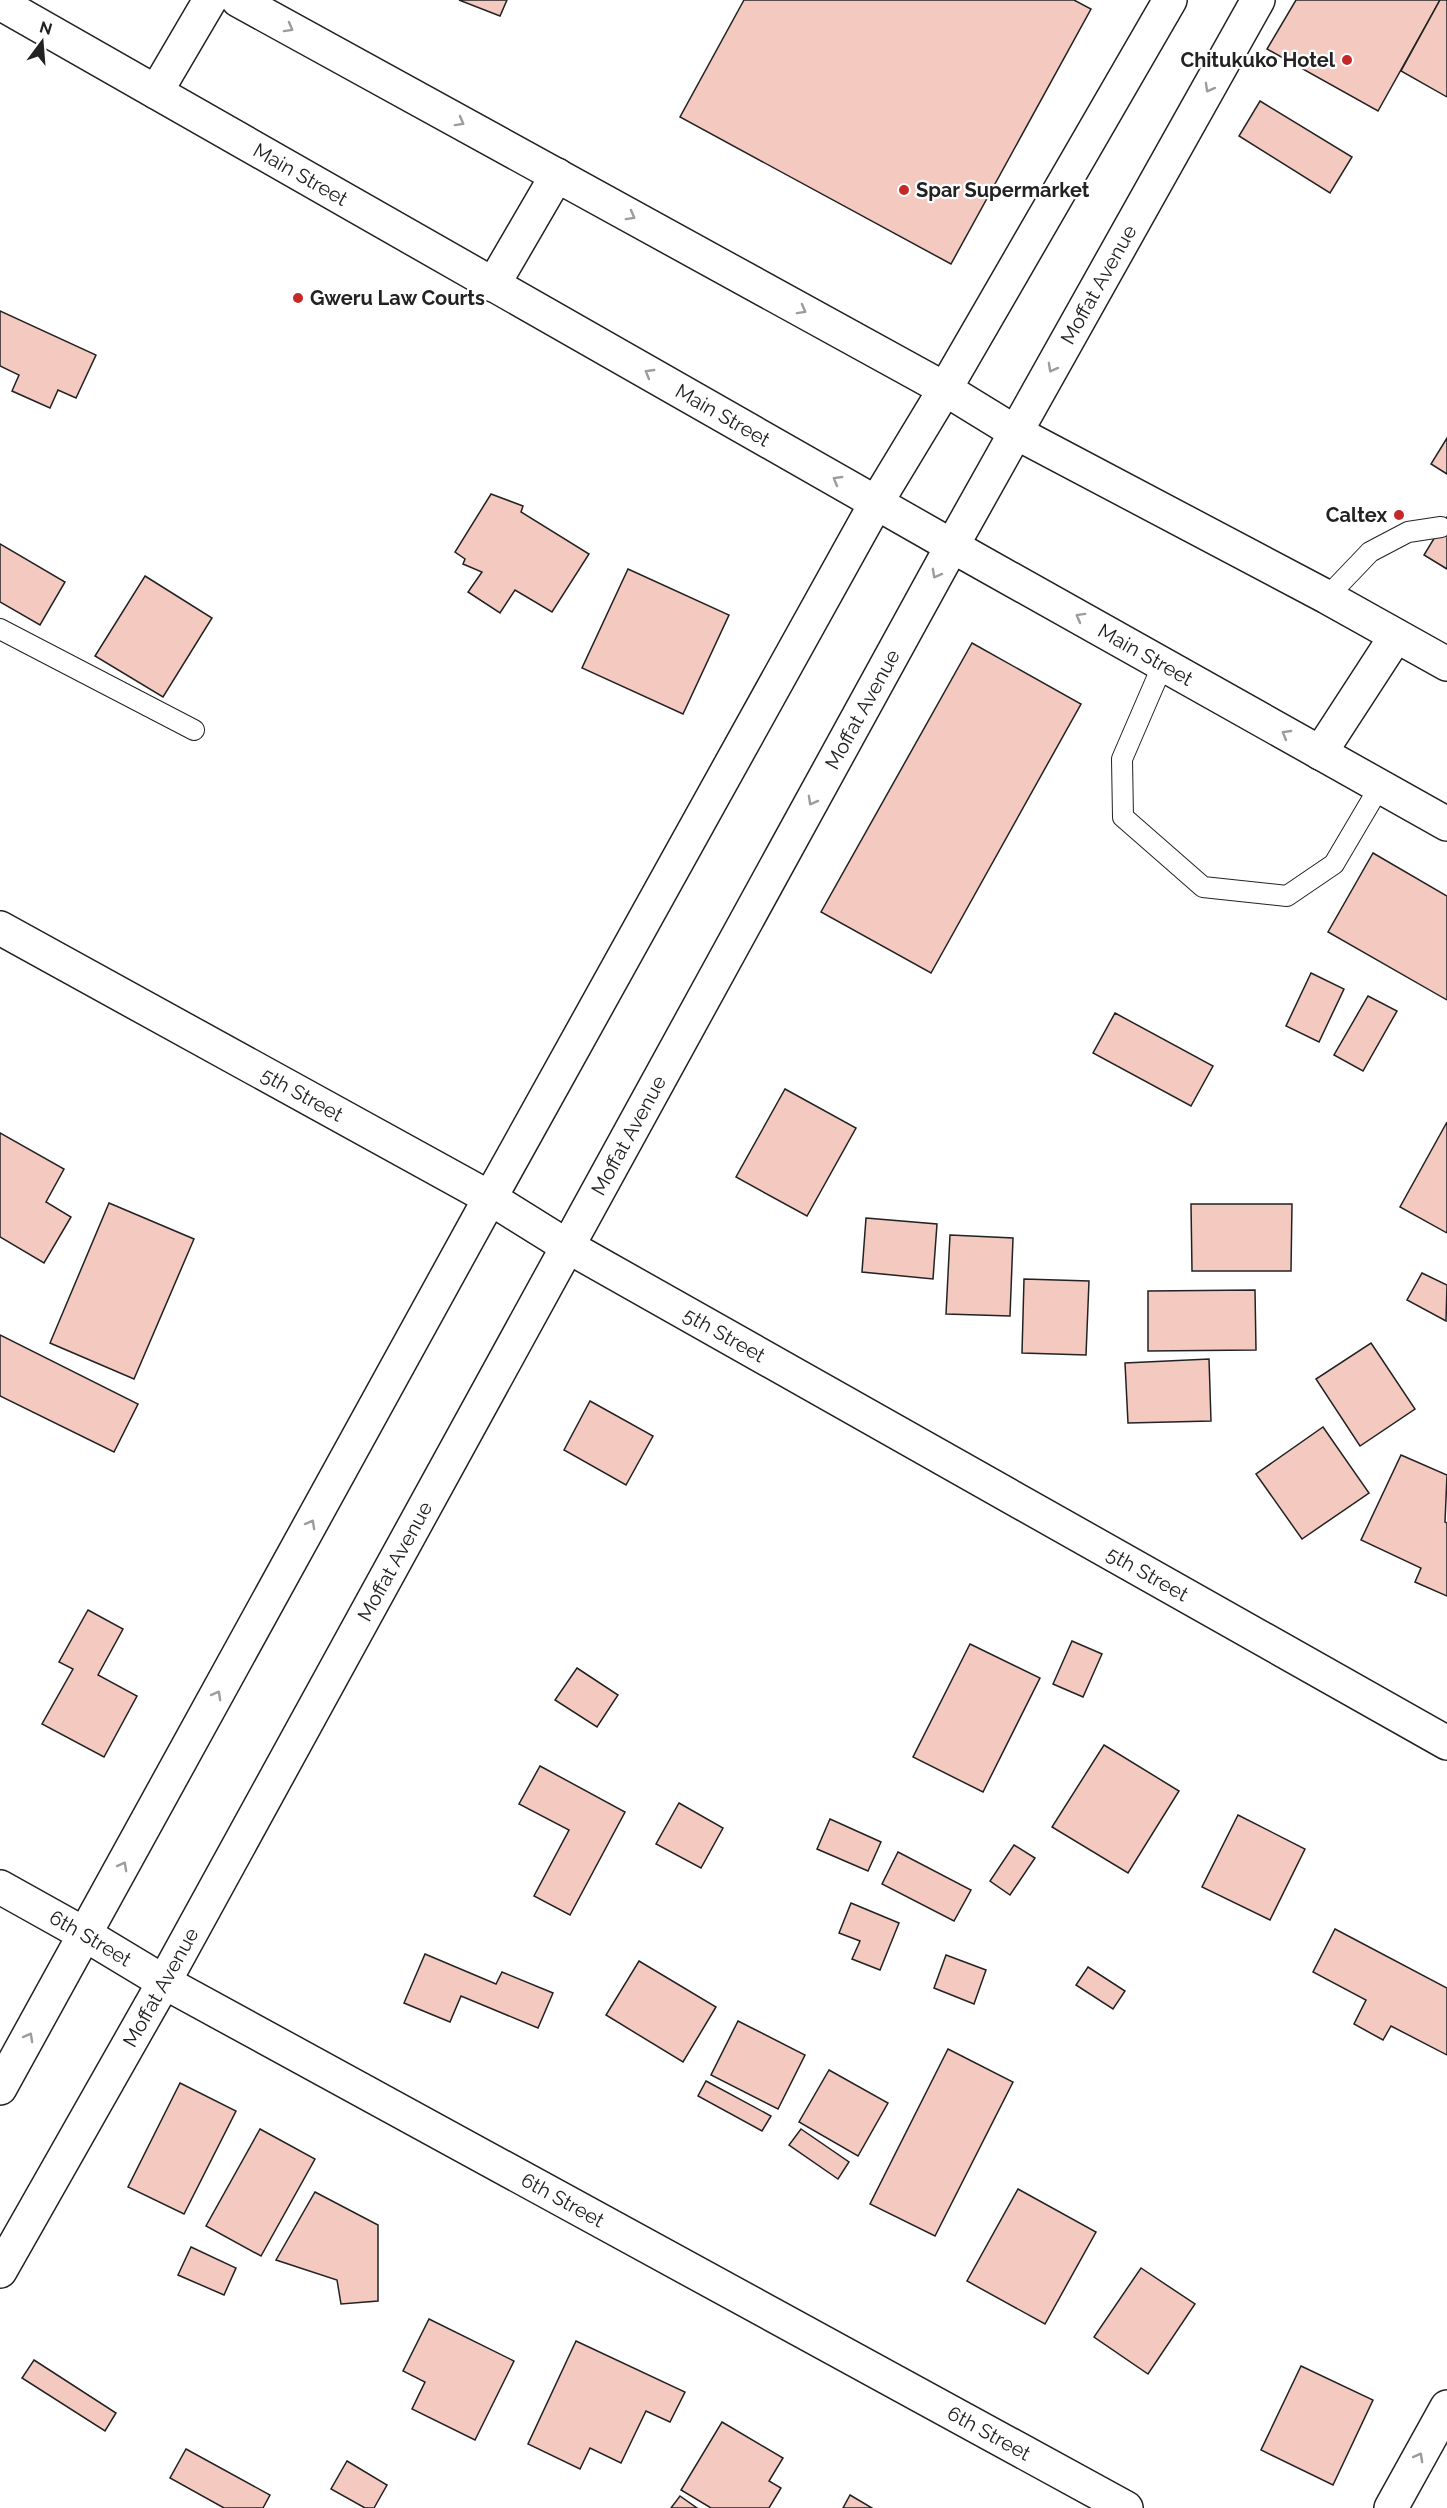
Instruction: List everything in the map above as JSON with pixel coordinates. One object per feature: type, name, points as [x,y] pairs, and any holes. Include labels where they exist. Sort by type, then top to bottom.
[{"type":"main road","points":[[156,92],[210,0]]},
{"type":"main road","points":[[238,0],[945,389],[1015,432],[1327,597],[1447,664]]},
{"type":"main road","points":[[0,2088],[876,503],[945,389],[1170,0]]},
{"type":"main road","name":"Moffat Avenue","points":[[0,2271],[164,1982],[952,546],[1258,0]]},
{"type":"main road","name":"Main Street","points":[[0,3],[876,503],[1447,824]]},
{"type":"main road","points":[[493,285],[557,175]]},
{"type":"main road","points":[[1320,753],[1396,636]]},
{"type":"main road","name":"5th Street","points":[[0,928],[490,1198],[567,1246],[1447,1743]]},
{"type":"main road","name":"6th Street","points":[[0,1887],[164,1982],[1126,2508]]},
{"type":"main road","points":[[1391,2508],[1447,2407]]},
{"type":"lane","points":[[1327,597],[1370,552],[1408,532],[1441,527]]},
{"type":"lane","points":[[0,629],[194,730]]},
{"type":"lane","points":[[1163,664],[1122,759],[1123,817],[1203,887],[1287,896],[1334,864],[1380,786]]},
{"type":"building","points":[[459,0],[507,0],[500,16]]},
{"type":"building","name":"Spar Supermarket","points":[[744,0],[1074,0],[1091,9],[951,264],[680,117]]},
{"type":"building","name":"Chitukuko Hotel","points":[[1296,0],[1440,0],[1378,111],[1267,49]]},
{"type":"building","points":[[1440,0],[1447,0],[1447,97],[1401,71]]},
{"type":"building","points":[[1260,101],[1352,157],[1330,193],[1239,136]]},
{"type":"building","points":[[0,311],[96,355],[76,398],[58,390],[50,408],[12,391],[19,375],[0,366]]},
{"type":"building","points":[[1447,438],[1447,474],[1431,464]]},
{"type":"building","points":[[491,494],[523,506],[521,512],[589,554],[552,612],[515,590],[500,613],[468,592],[482,572],[463,564],[465,559],[455,552]]},
{"type":"building","points":[[1447,517],[1447,569],[1424,555]]},
{"type":"building","points":[[0,544],[65,582],[40,625],[0,602]]},
{"type":"building","points":[[628,569],[729,615],[683,714],[582,668]]},
{"type":"building","points":[[145,576],[212,618],[163,697],[95,656]]},
{"type":"building","points":[[972,643],[1081,704],[931,973],[821,912]]},
{"type":"building","points":[[1373,853],[1447,896],[1447,1000],[1328,932]]},
{"type":"building","points":[[1311,973],[1344,989],[1319,1042],[1286,1026]]},
{"type":"building","points":[[1368,996],[1397,1011],[1363,1071],[1334,1055]]},
{"type":"building","points":[[1115,1013],[1213,1066],[1191,1106],[1093,1053]]},
{"type":"building","points":[[785,1089],[856,1128],[807,1216],[736,1177]]},
{"type":"building","points":[[1447,1122],[1447,1233],[1400,1207]]},
{"type":"building","points":[[0,1133],[64,1169],[46,1202],[71,1217],[44,1263],[0,1237]]},
{"type":"building","points":[[109,1203],[194,1239],[134,1379],[50,1343]]},
{"type":"building","points":[[1191,1204],[1292,1204],[1291,1271],[1192,1271]]},
{"type":"building","points":[[866,1218],[937,1224],[933,1279],[862,1272]]},
{"type":"building","points":[[950,1235],[1013,1238],[1010,1316],[946,1314]]},
{"type":"building","points":[[1422,1273],[1447,1285],[1446,1321],[1407,1300]]},
{"type":"building","points":[[1024,1279],[1089,1281],[1086,1355],[1022,1353]]},
{"type":"building","points":[[1255,1290],[1256,1350],[1148,1351],[1148,1291]]},
{"type":"building","points":[[0,1335],[138,1404],[114,1452],[0,1396]]},
{"type":"building","points":[[1371,1343],[1415,1409],[1360,1446],[1316,1379]]},
{"type":"building","points":[[1209,1359],[1211,1421],[1128,1423],[1125,1363]]},
{"type":"building","points":[[590,1401],[653,1436],[626,1485],[564,1450]]},
{"type":"building","points":[[1323,1427],[1369,1493],[1302,1539],[1256,1474]]},
{"type":"building","points":[[1401,1455],[1447,1475],[1445,1522],[1447,1523],[1447,1596],[1415,1582],[1421,1568],[1361,1540]]},
{"type":"building","points":[[88,1610],[123,1629],[98,1675],[137,1696],[104,1757],[42,1724],[73,1669],[59,1662]]},
{"type":"building","points":[[1072,1641],[1102,1654],[1083,1697],[1053,1684]]},
{"type":"building","points":[[970,1644],[1040,1678],[983,1792],[913,1757]]},
{"type":"building","points":[[577,1668],[618,1695],[597,1727],[555,1700]]},
{"type":"building","points":[[1104,1745],[1179,1791],[1128,1873],[1052,1827]]},
{"type":"building","points":[[540,1766],[625,1812],[570,1915],[534,1896],[569,1830],[519,1804]]},
{"type":"building","points":[[679,1803],[723,1828],[701,1868],[656,1844]]},
{"type":"building","points":[[1238,1815],[1305,1849],[1270,1920],[1202,1887]]},
{"type":"building","points":[[830,1819],[881,1842],[868,1871],[817,1849]]},
{"type":"building","points":[[1014,1845],[1035,1858],[1010,1895],[990,1881]]},
{"type":"building","points":[[898,1852],[971,1890],[954,1921],[882,1884]]},
{"type":"building","points":[[851,1903],[899,1923],[880,1970],[852,1959],[860,1941],[839,1933]]},
{"type":"building","points":[[1335,1929],[1447,1988],[1447,2055],[1391,2026],[1383,2040],[1354,2024],[1366,2000],[1313,1972]]},
{"type":"building","points":[[425,1954],[496,1984],[502,1972],[553,1993],[538,2028],[461,1996],[450,2022],[404,2003]]},
{"type":"building","points":[[946,1955],[986,1970],[974,2004],[934,1988]]},
{"type":"building","points":[[639,1961],[716,2007],[683,2062],[606,2015]]},
{"type":"building","points":[[1088,1967],[1125,1991],[1113,2009],[1076,1985]]},
{"type":"building","points":[[738,2021],[805,2055],[778,2109],[711,2075]]},
{"type":"building","points":[[948,2049],[1013,2082],[935,2236],[870,2204]]},
{"type":"building","points":[[829,2070],[888,2103],[858,2156],[799,2122]]},
{"type":"building","points":[[706,2081],[771,2116],[762,2131],[698,2096]]},
{"type":"building","points":[[180,2083],[236,2111],[184,2214],[128,2187]]},
{"type":"building","points":[[260,2129],[315,2159],[261,2256],[206,2226]]},
{"type":"building","points":[[801,2129],[849,2162],[838,2179],[789,2145]]},
{"type":"building","points":[[1018,2189],[1096,2232],[1045,2324],[967,2281]]},
{"type":"building","points":[[315,2192],[378,2225],[378,2301],[341,2304],[337,2280],[276,2260]]},
{"type":"building","points":[[191,2247],[236,2268],[224,2295],[178,2275]]},
{"type":"building","points":[[1141,2268],[1195,2304],[1148,2374],[1094,2337]]},
{"type":"building","points":[[429,2319],[514,2361],[475,2440],[412,2409],[425,2382],[403,2371]]},
{"type":"building","points":[[576,2341],[685,2392],[670,2422],[646,2411],[621,2463],[590,2448],[580,2469],[528,2444]]},
{"type":"building","points":[[34,2360],[116,2413],[105,2431],[22,2378]]},
{"type":"building","points":[[1301,2366],[1373,2400],[1333,2485],[1261,2450]]},
{"type":"building","points":[[722,2422],[783,2458],[769,2481],[781,2488],[769,2508],[711,2508],[681,2490]]},
{"type":"building","points":[[186,2449],[270,2495],[263,2508],[224,2508],[170,2478]]},
{"type":"building","points":[[347,2461],[387,2485],[374,2508],[365,2508],[331,2489]]},
{"type":"building","points":[[850,2495],[872,2508],[843,2508]]},
{"type":"building","points":[[680,2496],[697,2508],[671,2508]]},
{"type":"place","name":"Chitukuko Hotel","points":[[1347,60]]},
{"type":"place","name":"Spar Supermarket","points":[[904,190]]},
{"type":"place","name":"Gweru Law Courts","points":[[298,298]]},
{"type":"place","name":"Caltex","points":[[1399,515]]}]
